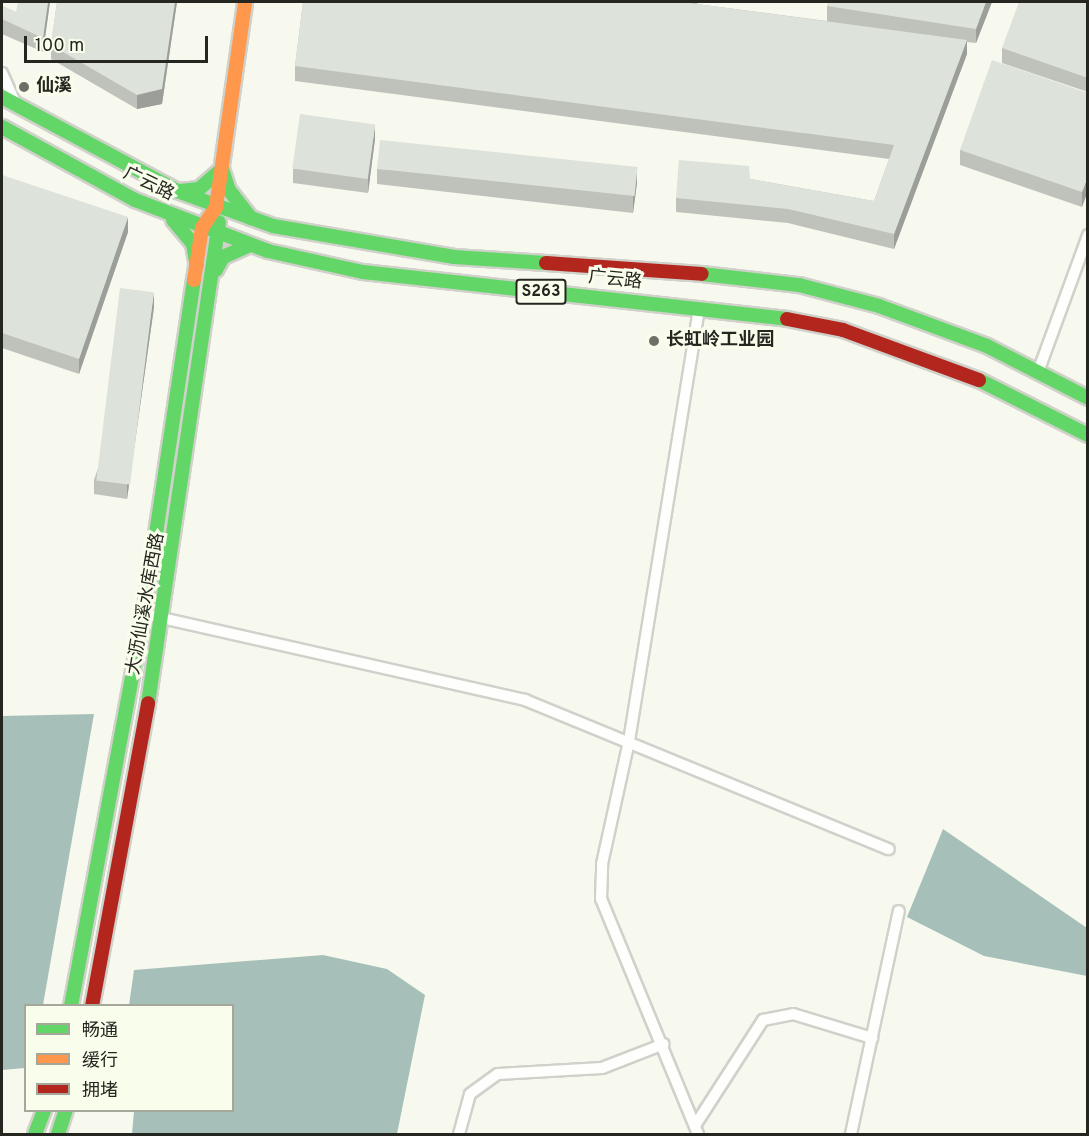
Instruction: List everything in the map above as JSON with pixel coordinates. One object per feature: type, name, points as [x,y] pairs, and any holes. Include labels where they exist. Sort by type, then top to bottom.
[{"type":"main road","points":[[71,1004],[144,614],[202,228],[216,207],[245,2]]},
{"type":"main road","name":"广云路","points":[[2,97],[177,191],[252,219],[380,248],[799,285],[879,306],[987,346],[1088,398]]},
{"type":"main road","name":"广云路","points":[[2,127],[168,215],[250,245],[363,272],[699,308],[843,330],[940,361],[1088,435]]},
{"type":"main road","points":[[177,191],[199,189],[222,169]]},
{"type":"main road","points":[[222,169],[229,189],[252,219]]},
{"type":"main road","name":"大沥仙溪水库西路","points":[[92,1004],[165,618],[221,236],[216,207]]},
{"type":"main road","points":[[168,215],[193,244],[197,266]]},
{"type":"main road","points":[[216,270],[223,258],[250,245]]},
{"type":"main road","points":[[35,1134],[43,1112]]},
{"type":"main road","points":[[58,1134],[65,1112]]},
{"type":"street","points":[[2,74],[16,105]]},
{"type":"street","points":[[1038,372],[1088,235]]},
{"type":"street","points":[[697,1129],[664,1044],[601,899],[602,864],[629,741],[699,308]]},
{"type":"street","points":[[144,614],[455,681],[525,700],[889,849]]},
{"type":"street","points":[[851,1134],[899,911]]},
{"type":"street","points":[[697,1129],[763,1020],[793,1014],[872,1038]]},
{"type":"street","points":[[459,1134],[470,1094],[498,1074],[602,1068],[664,1044]]},
{"type":"water","points":[[94,714],[43,1004],[24,1004],[24,1068],[2,1070],[2,716]]},
{"type":"water","points":[[943,829],[1087,928],[1087,976],[984,956],[907,917]]},
{"type":"water","points":[[323,955],[387,969],[425,995],[397,1134],[132,1134],[134,1112],[234,1112],[234,1004],[129,1004],[134,970]]},
{"type":"building","points":[[18,2],[48,2],[43,38],[2,19],[2,6],[16,12]]},
{"type":"building","points":[[57,2],[175,2],[162,89],[137,95],[51,45]]},
{"type":"building","points":[[303,2],[682,2],[967,40],[894,234],[788,209],[676,198],[679,160],[749,166],[750,179],[874,201],[894,145],[295,66]]},
{"type":"building","points":[[828,2],[986,2],[976,29],[827,6]]},
{"type":"building","points":[[1019,2],[1088,2],[1088,78],[1002,48]]},
{"type":"building","points":[[992,60],[1088,93],[1088,176],[1082,192],[960,150]]},
{"type":"building","points":[[300,114],[375,125],[368,179],[292,168]]},
{"type":"building","points":[[380,140],[638,167],[635,196],[377,169]]},
{"type":"building","points":[[2,175],[128,217],[79,359],[2,333]]},
{"type":"building","points":[[120,288],[154,292],[130,485],[96,481]]},
{"type":"traffic: fast","points":[[2,97],[177,191],[273,226],[454,257],[546,263]]},
{"type":"traffic: fast","points":[[2,127],[135,200],[268,251],[363,272],[787,319]]},
{"type":"traffic: fast","points":[[222,169],[229,190],[251,218]]},
{"type":"traffic: fast","points":[[180,191],[199,189],[222,169]]},
{"type":"traffic: fast","points":[[173,220],[193,244],[197,266]]},
{"type":"traffic: fast","points":[[148,703],[219,222]]},
{"type":"traffic: fast","points":[[216,270],[223,257],[250,245]]},
{"type":"traffic: fast","points":[[702,274],[799,285],[879,306],[987,346],[1088,398]]},
{"type":"traffic: fast","points":[[71,1004],[144,614],[194,280]]},
{"type":"traffic: fast","points":[[979,380],[1088,435]]},
{"type":"traffic: fast","points":[[35,1134],[43,1112]]},
{"type":"traffic: fast","points":[[58,1134],[65,1112]]},
{"type":"traffic: slow","points":[[194,280],[202,228],[216,207],[245,2]]},
{"type":"traffic: jam","points":[[546,263],[702,274]]},
{"type":"traffic: jam","points":[[787,319],[843,330],[979,380]]},
{"type":"traffic: jam","points":[[92,1004],[148,703]]},
{"type":"place","name":"仙溪","points":[[24,87]]},
{"type":"place","name":"长虹岭工业园","points":[[654,341]]}]
